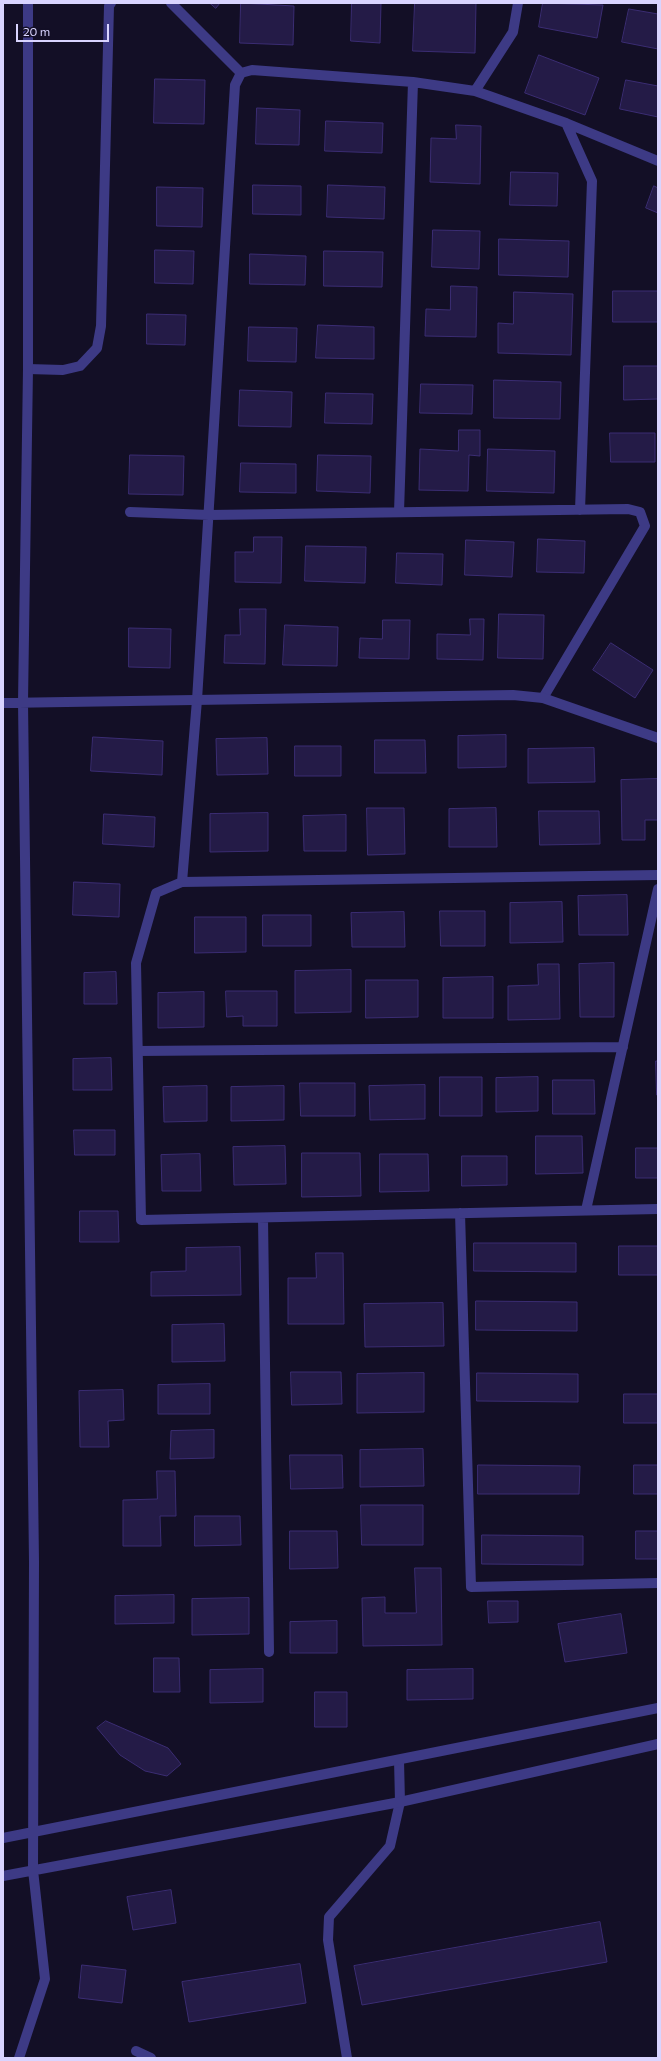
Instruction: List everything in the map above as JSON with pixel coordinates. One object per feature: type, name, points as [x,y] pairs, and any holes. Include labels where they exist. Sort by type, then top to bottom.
[{"type":"street","points":[[19,2058],[45,1979],[34,1870],[34,1562],[23,702],[28,369],[28,3]]},
{"type":"street","points":[[28,369],[63,370],[80,366],[97,348],[101,326],[109,6],[111,3]]},
{"type":"street","points":[[171,3],[241,73]]},
{"type":"street","points":[[474,91],[513,32],[518,3]]},
{"type":"street","points":[[241,73],[252,70],[413,82],[474,91],[566,123],[658,161]]},
{"type":"street","points":[[182,882],[197,700],[236,84],[241,73]]},
{"type":"street","points":[[399,512],[413,82]]},
{"type":"street","points":[[566,123],[592,181],[580,510]]},
{"type":"street","points":[[130,512],[209,515],[628,509],[640,512],[645,526],[543,698]]},
{"type":"street","points":[[3,703],[514,695],[543,698],[658,738]]},
{"type":"street","points":[[658,875],[182,882],[156,893],[136,963],[141,1220],[658,1209]]},
{"type":"street","points":[[586,1210],[658,889]]},
{"type":"street","points":[[138,1051],[622,1047]]},
{"type":"street","points":[[460,1213],[471,1586],[658,1583]]},
{"type":"street","points":[[263,1218],[270,1652]]},
{"type":"street","points":[[3,1838],[658,1708]]},
{"type":"street","points":[[3,1876],[400,1802],[658,1744]]},
{"type":"street","points":[[347,2058],[328,1940],[329,1917],[390,1846],[400,1802],[399,1760]]},
{"type":"street","points":[[136,2051],[151,2058]]},
{"type":"building","points":[[210,3],[220,3],[216,8]]},
{"type":"building","points":[[241,3],[294,6],[293,45],[240,43]]},
{"type":"building","points":[[352,3],[381,3],[380,43],[351,41]]},
{"type":"building","points":[[415,3],[476,3],[475,53],[413,51]]},
{"type":"building","points":[[543,3],[603,5],[597,38],[539,27]]},
{"type":"building","points":[[629,9],[658,14],[658,49],[622,42]]},
{"type":"building","points":[[539,55],[599,78],[585,115],[525,93]]},
{"type":"building","points":[[155,79],[205,80],[204,124],[154,123]]},
{"type":"building","points":[[626,80],[658,86],[658,117],[620,109]]},
{"type":"building","points":[[257,108],[300,110],[299,145],[256,144]]},
{"type":"building","points":[[326,121],[383,123],[382,153],[325,151]]},
{"type":"building","points":[[456,125],[481,126],[480,184],[430,182],[431,138],[456,139]]},
{"type":"building","points":[[511,172],[558,173],[557,206],[510,205]]},
{"type":"building","points":[[253,185],[301,186],[301,215],[253,214]]},
{"type":"building","points":[[328,185],[385,187],[384,219],[327,217]]},
{"type":"building","points":[[654,186],[658,188],[658,213],[646,208]]},
{"type":"building","points":[[157,187],[203,188],[202,227],[157,226]]},
{"type":"building","points":[[433,230],[480,231],[479,269],[432,267]]},
{"type":"building","points":[[499,239],[569,241],[568,277],[499,275]]},
{"type":"building","points":[[155,250],[194,251],[193,284],[155,283]]},
{"type":"building","points":[[324,251],[383,252],[382,287],[324,286]]},
{"type":"building","points":[[250,254],[306,256],[305,285],[250,284]]},
{"type":"building","points":[[451,286],[477,287],[476,337],[425,336],[426,309],[450,310]]},
{"type":"building","points":[[613,291],[658,291],[658,322],[613,322]]},
{"type":"building","points":[[514,292],[573,294],[571,355],[498,353],[498,323],[513,324]]},
{"type":"building","points":[[147,314],[186,315],[185,345],[147,344]]},
{"type":"building","points":[[318,325],[374,327],[374,359],[316,358]]},
{"type":"building","points":[[249,327],[297,328],[296,362],[248,361]]},
{"type":"building","points":[[624,366],[658,366],[658,399],[624,400]]},
{"type":"building","points":[[494,380],[561,382],[560,419],[494,418]]},
{"type":"building","points":[[421,384],[473,385],[472,414],[420,413]]},
{"type":"building","points":[[240,390],[292,392],[291,427],[239,426]]},
{"type":"building","points":[[326,393],[373,394],[372,424],[325,423]]},
{"type":"building","points":[[459,430],[480,430],[480,456],[469,455],[468,491],[419,490],[420,449],[458,451]]},
{"type":"building","points":[[610,433],[655,433],[655,462],[611,462]]},
{"type":"building","points":[[488,449],[555,451],[554,493],[487,491]]},
{"type":"building","points":[[130,455],[184,456],[183,495],[129,494]]},
{"type":"building","points":[[318,455],[371,456],[370,493],[317,491]]},
{"type":"building","points":[[241,463],[296,464],[296,493],[240,492]]},
{"type":"building","points":[[254,537],[282,537],[281,583],[235,582],[235,552],[253,552]]},
{"type":"building","points":[[538,539],[585,541],[584,573],[537,572]]},
{"type":"building","points":[[466,540],[514,542],[512,577],[465,575]]},
{"type":"building","points":[[306,546],[366,547],[365,583],[305,581]]},
{"type":"building","points":[[397,553],[443,554],[442,585],[396,583]]},
{"type":"building","points":[[240,609],[266,609],[265,664],[224,663],[225,635],[240,635]]},
{"type":"building","points":[[499,614],[544,615],[543,659],[498,658]]},
{"type":"building","points":[[470,619],[484,619],[483,660],[437,659],[437,634],[470,635]]},
{"type":"building","points":[[383,620],[410,620],[409,659],[359,658],[360,638],[382,639]]},
{"type":"building","points":[[285,625],[338,627],[337,666],[283,665]]},
{"type":"building","points":[[129,628],[171,629],[170,668],[129,667]]},
{"type":"building","points":[[611,643],[653,670],[635,698],[593,670]]},
{"type":"building","points":[[506,735],[506,767],[458,768],[458,736]]},
{"type":"building","points":[[93,737],[163,741],[162,775],[91,771]]},
{"type":"building","points":[[267,738],[268,774],[217,775],[216,739]]},
{"type":"building","points":[[375,740],[425,740],[426,773],[375,773]]},
{"type":"building","points":[[295,746],[341,746],[341,776],[295,776]]},
{"type":"building","points":[[594,748],[595,782],[528,783],[528,749]]},
{"type":"building","points":[[658,779],[658,820],[645,820],[645,840],[622,840],[621,780]]},
{"type":"building","points":[[367,808],[404,808],[405,854],[368,855]]},
{"type":"building","points":[[496,808],[497,847],[449,847],[449,809]]},
{"type":"building","points":[[539,811],[599,811],[600,844],[540,845]]},
{"type":"building","points":[[268,813],[268,851],[210,852],[210,814]]},
{"type":"building","points":[[104,814],[155,817],[154,847],[103,844]]},
{"type":"building","points":[[346,815],[346,851],[304,851],[303,816]]},
{"type":"building","points":[[74,882],[120,884],[119,917],[73,915]]},
{"type":"building","points":[[627,895],[628,935],[579,935],[578,896]]},
{"type":"building","points":[[562,902],[563,942],[510,943],[510,903]]},
{"type":"building","points":[[440,911],[485,911],[485,946],[441,946]]},
{"type":"building","points":[[404,912],[405,947],[352,947],[351,913]]},
{"type":"building","points":[[263,915],[311,915],[311,946],[263,946]]},
{"type":"building","points":[[195,917],[246,917],[246,952],[195,953]]},
{"type":"building","points":[[614,963],[614,1017],[580,1017],[579,964]]},
{"type":"building","points":[[538,964],[559,964],[560,1019],[508,1020],[508,986],[538,985]]},
{"type":"building","points":[[351,970],[351,1012],[295,1013],[295,971]]},
{"type":"building","points":[[116,972],[117,1004],[84,1004],[84,973]]},
{"type":"building","points":[[493,977],[493,1018],[443,1018],[443,978]]},
{"type":"building","points":[[366,980],[418,980],[418,1017],[366,1018]]},
{"type":"building","points":[[226,991],[277,991],[277,1026],[243,1026],[243,1016],[227,1017]]},
{"type":"building","points":[[204,992],[204,1027],[158,1028],[158,993]]},
{"type":"building","points":[[111,1058],[112,1090],[73,1090],[73,1059]]},
{"type":"building","points":[[656,1061],[658,1061],[658,1095],[657,1095]]},
{"type":"building","points":[[440,1077],[482,1077],[482,1116],[440,1116]]},
{"type":"building","points":[[538,1077],[538,1111],[496,1112],[496,1078]]},
{"type":"building","points":[[553,1080],[594,1080],[595,1114],[553,1114]]},
{"type":"building","points":[[300,1083],[355,1083],[355,1116],[301,1116]]},
{"type":"building","points":[[425,1085],[425,1119],[370,1120],[369,1086]]},
{"type":"building","points":[[207,1086],[207,1121],[164,1122],[163,1087]]},
{"type":"building","points":[[284,1086],[284,1120],[231,1121],[231,1087]]},
{"type":"building","points":[[74,1130],[115,1130],[115,1155],[75,1155]]},
{"type":"building","points":[[536,1136],[582,1136],[583,1173],[536,1174]]},
{"type":"building","points":[[285,1146],[286,1184],[234,1185],[233,1147]]},
{"type":"building","points":[[636,1148],[658,1148],[658,1178],[636,1178]]},
{"type":"building","points":[[302,1153],[360,1153],[361,1196],[302,1197]]},
{"type":"building","points":[[200,1154],[201,1191],[162,1191],[161,1155]]},
{"type":"building","points":[[380,1154],[428,1154],[429,1191],[380,1192]]},
{"type":"building","points":[[462,1156],[507,1156],[507,1185],[462,1186]]},
{"type":"building","points":[[80,1211],[118,1211],[119,1242],[80,1242]]},
{"type":"building","points":[[474,1243],[576,1243],[576,1272],[474,1271]]},
{"type":"building","points":[[619,1246],[658,1246],[658,1275],[619,1275]]},
{"type":"building","points":[[240,1247],[241,1295],[151,1296],[151,1272],[186,1271],[186,1248]]},
{"type":"building","points":[[316,1253],[343,1253],[344,1324],[288,1324],[288,1278],[316,1278]]},
{"type":"building","points":[[476,1301],[577,1302],[577,1331],[476,1330]]},
{"type":"building","points":[[443,1303],[444,1346],[365,1347],[364,1304]]},
{"type":"building","points":[[224,1324],[225,1361],[172,1362],[172,1325]]},
{"type":"building","points":[[291,1372],[341,1372],[342,1404],[292,1405]]},
{"type":"building","points":[[424,1373],[424,1412],[357,1413],[357,1374]]},
{"type":"building","points":[[477,1373],[578,1374],[578,1402],[477,1401]]},
{"type":"building","points":[[210,1384],[210,1414],[158,1414],[158,1385]]},
{"type":"building","points":[[123,1390],[124,1420],[108,1421],[109,1447],[80,1447],[79,1391]]},
{"type":"building","points":[[624,1394],[658,1394],[658,1423],[624,1423]]},
{"type":"building","points":[[214,1430],[214,1458],[170,1459],[171,1431]]},
{"type":"building","points":[[423,1449],[424,1486],[360,1487],[360,1450]]},
{"type":"building","points":[[290,1455],[342,1455],[343,1488],[291,1489]]},
{"type":"building","points":[[478,1465],[580,1466],[579,1494],[478,1494]]},
{"type":"building","points":[[634,1465],[658,1465],[658,1494],[634,1494]]},
{"type":"building","points":[[157,1471],[175,1471],[176,1516],[160,1516],[161,1546],[123,1546],[123,1500],[157,1499]]},
{"type":"building","points":[[361,1505],[423,1505],[423,1545],[362,1545]]},
{"type":"building","points":[[195,1516],[240,1516],[241,1545],[195,1546]]},
{"type":"building","points":[[290,1531],[337,1531],[338,1568],[290,1569]]},
{"type":"building","points":[[636,1531],[658,1531],[658,1559],[636,1559]]},
{"type":"building","points":[[482,1535],[583,1536],[583,1565],[482,1564]]},
{"type":"building","points":[[415,1568],[441,1568],[442,1645],[363,1646],[362,1598],[385,1597],[385,1613],[416,1613]]},
{"type":"building","points":[[174,1595],[174,1623],[115,1624],[115,1596]]},
{"type":"building","points":[[249,1598],[249,1634],[192,1635],[192,1599]]},
{"type":"building","points":[[488,1601],[518,1601],[518,1622],[489,1623]]},
{"type":"building","points":[[621,1614],[627,1653],[565,1662],[558,1624]]},
{"type":"building","points":[[337,1621],[337,1653],[290,1653],[290,1622]]},
{"type":"building","points":[[154,1658],[179,1658],[180,1692],[154,1692]]},
{"type":"building","points":[[263,1669],[263,1702],[210,1703],[210,1670]]},
{"type":"building","points":[[473,1669],[473,1699],[407,1700],[407,1670]]},
{"type":"building","points":[[315,1692],[347,1692],[347,1727],[315,1727]]},
{"type":"building","points":[[106,1721],[168,1748],[181,1764],[167,1776],[145,1771],[120,1755],[97,1728]]},
{"type":"building","points":[[171,1890],[176,1923],[133,1930],[127,1897]]},
{"type":"building","points":[[600,1922],[607,1962],[362,2005],[354,1966]]},
{"type":"building","points":[[300,1964],[306,2003],[189,2022],[182,1982]]},
{"type":"building","points":[[82,1965],[126,1970],[122,2003],[79,1998]]}]
